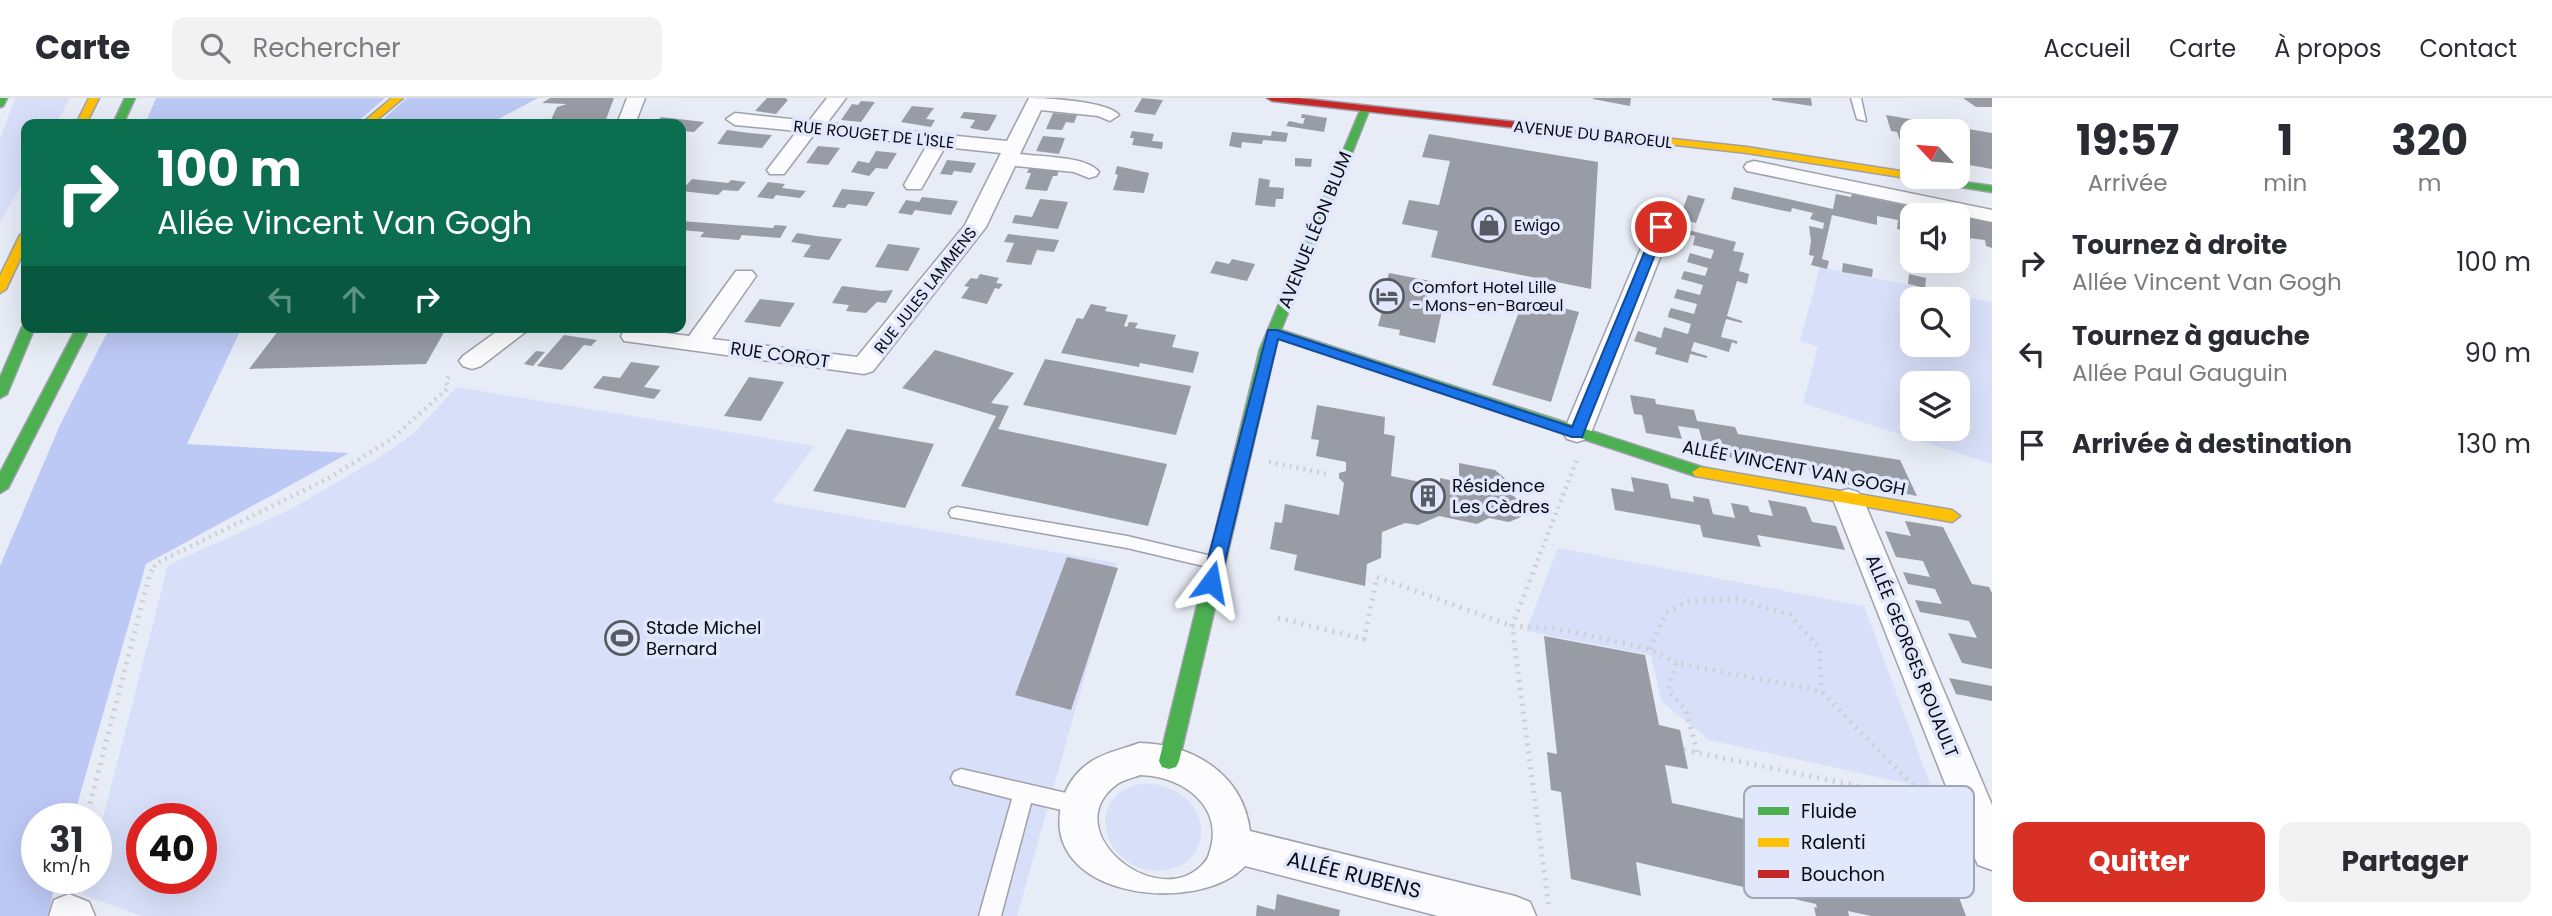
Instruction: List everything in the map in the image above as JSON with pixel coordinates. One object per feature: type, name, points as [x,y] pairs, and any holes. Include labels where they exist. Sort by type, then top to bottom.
[{"type":"main road","points":[[0,104],[2,98]]},
{"type":"main road","points":[[84,119],[94,98]]},
{"type":"main road","points":[[120,119],[130,98]]},
{"type":"main road","points":[[372,119],[398,98]]},
{"type":"main road","name":"AVENUE DU BAROEUL","points":[[1272,98],[1767,153],[1900,174]]},
{"type":"main road","name":"AVENUE LÉON BLUM","points":[[1168,761],[1273,332],[1365,108]]},
{"type":"main road","name":"AVENUE DU BAROEUL","points":[[1970,186],[1992,190]]},
{"type":"main road","points":[[0,289],[21,245]]},
{"type":"main road","name":"ALLÉE VINCENT VAN GOGH","points":[[1273,332],[1698,472],[1952,516]]},
{"type":"main road","points":[[0,394],[26,333]]},
{"type":"main road","points":[[0,488],[81,333]]},
{"type":"street","points":[[628,119],[636,98]]},
{"type":"street","points":[[776,170],[837,98]]},
{"type":"street","points":[[1036,101],[1102,111],[1110,115]]},
{"type":"street","name":"RUE JULES LAMMENS","points":[[864,366],[975,227],[1036,101]]},
{"type":"street","name":"RUE ROUGET DE L'ISLE","points":[[735,119],[939,140],[1079,167],[1089,172]]},
{"type":"street","points":[[914,185],[939,140]]},
{"type":"street","points":[[1755,167],[1992,216]]},
{"type":"street","points":[[1581,435],[1661,227]]},
{"type":"street","name":"RUE COROT","points":[[696,344],[744,276]]},
{"type":"street","points":[[478,357],[512,333]]},
{"type":"street","name":"RUE COROT","points":[[633,336],[864,366]]},
{"type":"street","name":"ALLÉE GEORGES ROUAULT","points":[[1847,499],[1965,786]]},
{"type":"street","points":[[1139,759],[1168,761],[1195,773],[1217,792],[1231,818],[1233,845],[1222,871],[1200,891],[1135,906],[1087,859],[1077,832],[1079,805],[1091,782],[1113,766],[1139,759]]},
{"type":"street","name":"ALLÉE GEORGES ROUAULT","points":[[1975,810],[1992,852]]},
{"type":"street","name":"ALLÉE RUBENS","points":[[1233,845],[1515,916]]},
{"type":"lane","points":[[1856,98],[1862,119]]},
{"type":"lane","points":[[957,513],[1127,542],[1216,563]]},
{"type":"lane","points":[[961,778],[1079,805]]},
{"type":"lane","points":[[990,916],[1024,793]]},
{"type":"path","points":[[90,803],[150,573],[157,563],[329,478],[393,439],[448,388],[446,381],[455,367],[466,359],[478,357]]},
{"type":"path","points":[[1550,916],[1512,626],[1581,435]]},
{"type":"path","points":[[1241,456],[1328,474]]},
{"type":"path","points":[[1278,618],[1364,639],[1377,577],[1512,626],[1554,628],[1650,649],[1676,663],[1821,691],[1913,786]]},
{"type":"path","points":[[1650,649],[1666,613],[1689,601],[1737,599],[1790,615],[1820,649],[1821,691]]},
{"type":"path","points":[[1676,663],[1668,690],[1686,710],[1697,752]]},
{"type":"path","points":[[1684,750],[1855,786]]},
{"type":"shaded area","points":[[15,98],[70,98],[59,119],[21,119],[21,185],[0,223],[0,139]]},
{"type":"shaded area","points":[[156,98],[385,98],[361,119],[147,119]]},
{"type":"shaded area","points":[[407,98],[538,98],[498,119],[384,119]]},
{"type":"shaded area","points":[[1820,267],[1918,287],[1900,287],[1900,357],[1970,357],[1970,298],[1992,302],[1992,464],[1921,441],[1970,441],[1970,371],[1900,371],[1900,434],[1803,403],[1818,347],[1800,341]]},
{"type":"shaded area","points":[[107,333],[239,333],[187,444],[349,453],[146,564],[78,803],[21,803],[21,894],[53,894],[48,916],[0,916],[0,566],[60,425]]},
{"type":"shaded area","name":"Stade Michel Bernard","points":[[457,387],[814,446],[772,502],[1117,563],[1017,916],[142,916],[83,895],[112,894],[112,803],[107,803],[168,565],[289,510],[377,459],[413,434]]},
{"type":"shaded area","points":[[1558,548],[1864,606],[1931,786],[1918,786],[1709,740],[1661,701],[1651,655],[1526,631]]},
{"type":"shaded area","points":[[1146,783],[1181,794],[1192,804],[1198,816],[1201,836],[1196,851],[1186,862],[1174,868],[1144,869],[1127,862],[1115,849],[1107,834],[1106,817],[1111,802],[1124,790]]},
{"type":"building","points":[[550,98],[614,98],[606,119],[551,119],[557,107],[567,104],[542,103]]},
{"type":"building","points":[[767,98],[788,100],[776,114],[755,111]]},
{"type":"building","points":[[1142,98],[1163,100],[1155,115],[1134,112]]},
{"type":"building","points":[[1593,98],[1631,98],[1630,106]]},
{"type":"building","points":[[1811,98],[1812,106],[1772,100]]},
{"type":"building","points":[[1963,98],[1992,98],[1992,107],[1976,107]]},
{"type":"building","points":[[861,101],[875,102],[861,122],[841,120],[852,104],[858,105]]},
{"type":"building","points":[[912,106],[934,108],[926,119],[935,120],[931,127],[901,122]]},
{"type":"building","points":[[964,112],[997,115],[986,131],[970,128],[975,120],[960,118]]},
{"type":"building","points":[[1053,113],[1077,115],[1074,123],[1066,122],[1062,130],[1046,129]]},
{"type":"building","points":[[1302,114],[1327,118],[1324,132],[1286,126],[1289,121],[1303,124],[1305,118],[1301,118]]},
{"type":"building","points":[[1886,115],[1910,119],[1900,119],[1900,140],[1897,132],[1891,131]]},
{"type":"building","points":[[686,120],[704,122],[694,132],[686,131]]},
{"type":"building","points":[[1970,129],[1992,133],[1992,169],[1970,165]]},
{"type":"building","points":[[727,130],[772,135],[762,148],[717,144]]},
{"type":"building","points":[[1132,131],[1154,134],[1152,141],[1163,142],[1162,149],[1132,145]]},
{"type":"building","points":[[1272,131],[1288,133],[1286,142],[1263,140],[1262,144],[1242,142],[1241,148],[1229,146],[1232,132],[1271,136]]},
{"type":"building","points":[[1429,134],[1598,162],[1591,289],[1431,257],[1438,231],[1402,224],[1409,200],[1439,205],[1450,161],[1422,157]]},
{"type":"building","points":[[1043,136],[1065,138],[1059,154],[1036,151]]},
{"type":"building","points":[[818,146],[840,148],[828,165],[806,163]]},
{"type":"building","points":[[876,151],[897,153],[887,169],[876,168],[869,176],[851,172],[858,161],[869,163]]},
{"type":"building","points":[[1295,158],[1312,159],[1311,167],[1295,166]]},
{"type":"building","points":[[947,160],[976,163],[971,173],[954,171],[952,175],[940,174]]},
{"type":"building","points":[[1117,166],[1149,173],[1144,193],[1113,190],[1118,175],[1115,174]]},
{"type":"building","points":[[1029,168],[1059,171],[1057,176],[1053,176],[1047,191],[1025,189],[1031,173],[1027,173]]},
{"type":"building","points":[[1259,178],[1270,180],[1269,187],[1284,188],[1283,199],[1276,199],[1275,207],[1255,205]]},
{"type":"building","points":[[692,179],[746,182],[738,191],[723,190],[718,195],[686,192],[686,186]]},
{"type":"building","points":[[768,182],[785,184],[782,188],[806,191],[800,198],[776,195],[773,199],[757,197]]},
{"type":"building","points":[[1734,187],[1833,209],[1836,194],[1851,197],[1852,194],[1900,204],[1900,230],[1897,229],[1898,220],[1877,216],[1877,225],[1832,215],[1822,259],[1829,261],[1827,269],[1811,265],[1814,256],[1809,255],[1809,226],[1823,229],[1824,223],[1810,219],[1813,213],[1792,208],[1791,212],[1731,199]]},
{"type":"building","points":[[842,189],[875,192],[867,206],[848,204],[845,208],[832,207]]},
{"type":"building","points":[[1688,195],[1705,199],[1696,223],[1678,222]]},
{"type":"building","points":[[922,197],[958,201],[951,215],[915,210],[912,215],[898,213],[906,200],[919,202]]},
{"type":"building","points":[[1040,199],[1068,202],[1058,229],[1012,223],[1015,215],[1032,217]]},
{"type":"building","points":[[1970,218],[1992,223],[1992,248],[1986,246],[1985,240],[1970,238]]},
{"type":"building","points":[[686,221],[773,228],[775,225],[787,226],[780,238],[742,235],[739,240],[700,237],[704,232],[686,230]]},
{"type":"building","points":[[1676,227],[1736,242],[1733,251],[1744,253],[1739,271],[1749,274],[1747,284],[1737,281],[1727,316],[1742,323],[1726,319],[1721,337],[1737,341],[1737,344],[1732,342],[1729,352],[1694,342],[1691,351],[1707,358],[1690,354],[1688,363],[1655,354],[1657,348],[1634,341],[1638,331],[1661,338],[1664,327],[1688,334],[1691,324],[1668,317],[1669,312],[1671,308],[1694,314],[1697,304],[1674,298],[1677,289],[1700,295],[1703,285],[1681,279],[1684,271],[1705,276],[1708,268],[1687,262],[1690,253],[1711,259],[1714,250],[1693,245],[1695,236],[1675,231]]},
{"type":"building","points":[[797,233],[842,239],[829,260],[803,257],[811,245],[791,242]]},
{"type":"building","points":[[1008,234],[1059,240],[1054,252],[1037,250],[1031,265],[1006,262],[1014,243],[1004,242]]},
{"type":"building","points":[[888,244],[920,248],[908,271],[875,267]]},
{"type":"building","points":[[1232,259],[1255,264],[1247,281],[1210,273],[1216,261],[1229,264]]},
{"type":"building","points":[[1843,263],[1873,269],[1872,277],[1842,272]]},
{"type":"building","points":[[1389,273],[1431,281],[1425,302],[1443,306],[1435,343],[1399,335],[1400,330],[1378,326],[1385,300],[1369,297],[1371,289],[1375,288],[1396,292],[1397,290],[1385,288]]},
{"type":"building","points":[[980,274],[999,278],[996,283],[1003,284],[999,289],[995,288],[987,304],[961,298],[969,287],[964,286],[971,278],[977,279]]},
{"type":"building","points":[[1909,274],[1926,278],[1925,287],[1908,284]]},
{"type":"building","points":[[842,286],[893,290],[886,303],[877,302],[866,313],[846,311],[849,305],[832,303]]},
{"type":"building","points":[[1524,298],[1579,312],[1551,402],[1492,385]]},
{"type":"building","points":[[760,299],[795,303],[780,327],[744,322]]},
{"type":"building","points":[[1091,304],[1107,307],[1105,311],[1128,315],[1124,326],[1127,327],[1129,322],[1138,323],[1135,328],[1176,335],[1172,347],[1199,352],[1193,373],[1140,363],[1139,367],[1061,353],[1077,318],[1083,319]]},
{"type":"building","points":[[276,333],[444,333],[426,364],[249,369]]},
{"type":"building","points":[[564,335],[597,340],[591,346],[584,345],[562,370],[537,366]]},
{"type":"building","points":[[935,350],[1014,373],[991,403],[1009,406],[998,429],[1167,464],[1148,526],[961,486],[996,416],[902,388]]},
{"type":"building","points":[[536,351],[545,352],[533,366],[524,364]]},
{"type":"building","points":[[1045,359],[1191,386],[1176,435],[1023,405]]},
{"type":"building","points":[[631,362],[660,366],[644,387],[661,390],[654,399],[593,388],[603,376],[620,378]]},
{"type":"building","points":[[749,377],[784,382],[761,421],[724,416]]},
{"type":"building","points":[[1630,395],[1655,399],[1656,404],[1694,410],[1697,421],[1735,427],[1738,434],[1900,460],[1917,496],[1897,492],[1890,478],[1844,470],[1850,485],[1812,478],[1807,464],[1763,457],[1767,471],[1749,468],[1746,460],[1728,457],[1724,444],[1702,440],[1699,429],[1678,426],[1682,439],[1646,433],[1642,415],[1634,414]]},
{"type":"building","name":"Résidence Les Cèdres","points":[[1317,405],[1385,417],[1384,434],[1395,436],[1391,476],[1440,486],[1440,478],[1459,482],[1459,463],[1495,470],[1507,480],[1507,491],[1520,501],[1521,517],[1509,522],[1489,518],[1477,524],[1439,516],[1418,525],[1405,523],[1382,532],[1381,558],[1367,564],[1365,586],[1294,570],[1297,555],[1270,549],[1275,522],[1282,523],[1285,504],[1339,515],[1344,483],[1339,478],[1339,473],[1346,471],[1346,462],[1316,456],[1319,440],[1311,439]]},
{"type":"building","points":[[847,429],[934,444],[905,508],[813,491]]},
{"type":"building","points":[[1631,477],[1668,484],[1671,498],[1694,502],[1693,496],[1709,499],[1713,514],[1735,518],[1731,503],[1748,506],[1750,512],[1773,516],[1768,500],[1806,507],[1812,522],[1836,526],[1845,550],[1757,535],[1761,547],[1703,537],[1700,525],[1615,510],[1611,488],[1634,492]]},
{"type":"building","points":[[1905,521],[1943,527],[1972,584],[1989,587],[1992,593],[1992,669],[1962,663],[1948,633],[1977,638],[1969,621],[1920,612],[1915,600],[1942,604],[1935,589],[1908,584],[1903,572],[1930,577],[1923,561],[1896,557],[1885,531],[1911,536]]},
{"type":"building","points":[[1067,557],[1118,568],[1071,710],[1015,695]]},
{"type":"building","points":[[1544,636],[1645,655],[1659,725],[1680,730],[1688,769],[1665,765],[1672,803],[1744,819],[1744,887],[1636,862],[1641,896],[1571,879],[1561,792],[1551,790],[1547,752],[1557,754]]},
{"type":"building","points":[[1949,678],[1992,686],[1992,701],[1956,694]]},
{"type":"building","points":[[1277,894],[1340,910],[1339,916],[1256,916],[1257,905],[1275,910]]},
{"type":"building","points":[[1790,898],[1959,898],[1966,916],[1871,916],[1848,911],[1849,916],[1816,916],[1816,904]]},
{"type":"traffic: fast","points":[[0,104],[2,98]]},
{"type":"traffic: fast","points":[[120,119],[130,98]]},
{"type":"traffic: fast","points":[[1169,761],[1267,349],[1365,108]]},
{"type":"traffic: fast","points":[[1970,185],[1992,189]]},
{"type":"traffic: fast","points":[[1273,332],[1700,472]]},
{"type":"traffic: fast","points":[[0,394],[26,333]]},
{"type":"traffic: fast","points":[[0,488],[81,333]]},
{"type":"traffic: slow","points":[[84,119],[94,98]]},
{"type":"traffic: slow","points":[[372,119],[398,98]]},
{"type":"traffic: slow","points":[[1581,132],[1747,150],[1900,174]]},
{"type":"traffic: slow","points":[[0,289],[21,245]]},
{"type":"traffic: slow","points":[[1700,472],[1952,516]]},
{"type":"traffic: jam","points":[[1272,98],[1581,132]]},
{"type":"place","name":"Ewigo","points":[[1489,225]]},
{"type":"place","name":"Comfort Hotel Lille - Mons-en-Barœul","points":[[1387,296]]},
{"type":"place","name":"Résidence Les Cèdres","points":[[1428,496]]},
{"type":"place","name":"Stade Michel Bernard","points":[[622,638]]},
{"type":"route","points":[[1211,582],[1273,332],[1577,433],[1661,227]]}]
